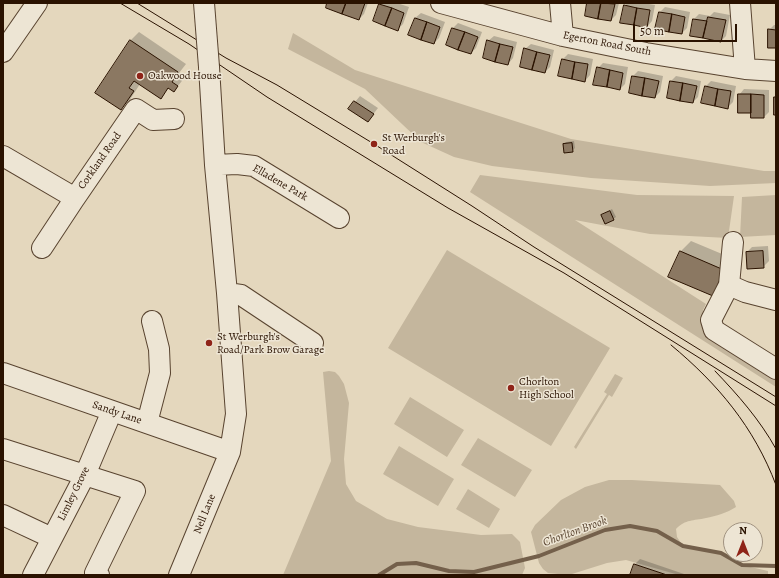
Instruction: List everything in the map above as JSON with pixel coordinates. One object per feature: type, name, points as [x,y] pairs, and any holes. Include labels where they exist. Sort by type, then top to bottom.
[{"type":"street","points":[[3,52],[37,3]]},
{"type":"street","points":[[204,3],[215,165],[228,293],[236,414],[230,452]]},
{"type":"street","name":"Egerton Road South","points":[[441,3],[563,36],[646,53],[746,69],[776,71]]},
{"type":"street","points":[[560,3],[563,36]]},
{"type":"street","points":[[740,3],[746,69]]},
{"type":"street","name":"Corkland Road","points":[[42,248],[136,109],[153,120],[174,119]]},
{"type":"street","name":"Corkland Road","points":[[3,156],[75,198]]},
{"type":"street","name":"Elladene Park","points":[[215,165],[237,164],[254,166],[339,218]]},
{"type":"street","points":[[733,242],[729,285],[711,320],[714,330],[776,369]]},
{"type":"street","points":[[729,285],[745,292],[776,300]]},
{"type":"street","points":[[228,293],[241,296],[314,344]]},
{"type":"street","points":[[147,424],[160,373],[158,349],[152,321]]},
{"type":"street","name":"Sandy Lane","points":[[3,373],[230,452]]},
{"type":"street","name":"Limley Grove","points":[[33,575],[85,475],[112,411]]},
{"type":"street","points":[[3,449],[135,492],[95,573],[99,575]]},
{"type":"street","name":"Nell Lane","points":[[179,575],[230,452]]},
{"type":"street","points":[[3,515],[52,538]]},
{"type":"shaded area","points":[[293,33],[355,70],[571,139],[764,171],[776,171],[776,183],[710,186],[591,178],[492,166],[454,157],[421,142],[365,89],[288,49]]},
{"type":"shaded area","points":[[480,175],[637,195],[734,196],[728,238],[650,234],[575,220],[706,304],[703,310],[704,323],[776,377],[776,387],[470,192]]},
{"type":"shaded area","points":[[776,195],[776,235],[740,237],[742,197]]},
{"type":"shaded area","points":[[447,250],[610,348],[551,446],[388,348]]},
{"type":"shaded area","points":[[323,372],[335,372],[344,384],[349,403],[344,459],[346,484],[356,501],[387,519],[418,527],[481,535],[512,534],[520,542],[525,568],[522,575],[283,575],[331,461]]},
{"type":"shaded area","points":[[615,374],[623,378],[612,397],[609,395],[576,449],[574,447],[607,394],[604,392]]},
{"type":"shaded area","points":[[410,397],[464,430],[447,457],[394,424]]},
{"type":"shaded area","points":[[478,438],[532,470],[515,497],[461,465]]},
{"type":"shaded area","points":[[399,446],[454,479],[438,506],[383,474]]},
{"type":"shaded area","points":[[609,480],[720,485],[734,501],[736,507],[718,515],[683,523],[676,529],[677,537],[683,546],[721,553],[723,554],[723,562],[737,562],[742,565],[768,571],[768,575],[679,575],[626,560],[607,563],[572,574],[548,573],[539,563],[531,532],[535,525],[561,500],[585,487]]},
{"type":"shaded area","points":[[468,489],[500,509],[489,528],[456,509]]},
{"type":"building","points":[[327,3],[346,3],[342,14],[326,8]]},
{"type":"building","points":[[346,3],[365,3],[359,20],[342,14]]},
{"type":"building","points":[[587,3],[601,3],[598,19],[585,16]]},
{"type":"building","points":[[601,3],[615,4],[611,21],[598,19]]},
{"type":"building","points":[[379,4],[392,8],[385,26],[373,21]]},
{"type":"building","points":[[624,5],[637,8],[634,25],[620,23]]},
{"type":"building","points":[[392,8],[404,13],[398,31],[385,26]]},
{"type":"building","points":[[637,8],[650,10],[647,28],[634,25]]},
{"type":"building","points":[[659,12],[672,14],[669,32],[655,29]]},
{"type":"building","points":[[672,14],[685,17],[682,34],[669,32]]},
{"type":"building","points":[[708,17],[726,20],[721,42],[703,38]]},
{"type":"building","points":[[415,18],[427,22],[421,40],[408,35]]},
{"type":"building","points":[[693,19],[707,21],[703,38],[690,36]]},
{"type":"building","points":[[427,22],[440,27],[434,44],[421,40]]},
{"type":"building","points":[[452,28],[465,32],[458,50],[446,45]]},
{"type":"building","points":[[768,29],[776,30],[776,48],[768,48]]},
{"type":"building","points":[[465,32],[478,37],[471,54],[458,50]]},
{"type":"building","name":"Oakwood House","points":[[130,40],[178,72],[172,82],[178,86],[174,92],[168,88],[161,99],[134,81],[129,88],[134,91],[121,110],[95,93]]},
{"type":"building","points":[[487,40],[500,44],[495,62],[483,58]]},
{"type":"building","points":[[500,44],[513,47],[508,65],[495,62]]},
{"type":"building","points":[[524,48],[537,52],[532,70],[520,67]]},
{"type":"building","points":[[537,52],[550,55],[545,73],[532,70]]},
{"type":"building","points":[[562,59],[575,62],[572,79],[558,76]]},
{"type":"building","points":[[575,62],[588,64],[585,82],[572,79]]},
{"type":"building","points":[[597,67],[610,70],[607,87],[593,85]]},
{"type":"building","points":[[610,70],[623,73],[620,90],[607,87]]},
{"type":"building","points":[[632,76],[645,78],[642,96],[629,93]]},
{"type":"building","points":[[645,78],[659,81],[655,98],[642,96]]},
{"type":"building","points":[[670,81],[683,83],[680,101],[667,98]]},
{"type":"building","points":[[683,83],[697,86],[693,103],[680,101]]},
{"type":"building","points":[[705,86],[718,89],[715,106],[701,103]]},
{"type":"building","points":[[718,89],[731,91],[728,109],[715,106]]},
{"type":"building","points":[[738,94],[751,94],[751,113],[738,113]]},
{"type":"building","points":[[751,94],[764,95],[764,118],[751,118]]},
{"type":"building","points":[[774,97],[776,97],[776,115],[774,115]]},
{"type":"building","points":[[354,101],[374,114],[368,122],[348,109]]},
{"type":"building","points":[[572,143],[573,152],[564,153],[563,144]]},
{"type":"building","points":[[610,211],[614,220],[605,224],[601,215]]},
{"type":"building","points":[[680,251],[724,270],[713,296],[668,277]]},
{"type":"building","points":[[763,251],[764,268],[747,269],[746,252]]},
{"type":"building","points":[[634,564],[667,575],[630,575]]},
{"type":"waterway","name":"Chorlton Brook","points":[[379,575],[397,564],[416,563],[449,571],[474,572],[539,556],[605,530],[630,526],[657,531],[683,546],[721,553],[742,565],[776,566]]},
{"type":"tram line","points":[[120,3],[189,44],[267,97],[448,208],[564,273],[776,406]]},
{"type":"tram line","points":[[137,3],[226,58],[277,85],[374,144],[534,247],[776,397]]},
{"type":"tram line","points":[[671,345],[704,375],[746,425],[757,444],[776,485]]},
{"type":"tram line","points":[[715,371],[748,408],[770,438],[776,449]]},
{"type":"place","name":"Oakwood House","points":[[140,76]]},
{"type":"place","name":"St Werburgh's Road","points":[[374,144]]},
{"type":"place","name":"St Werburgh's Road/Park Brow Garage","points":[[209,343]]},
{"type":"place","name":"Chorlton High School","points":[[511,388]]}]
